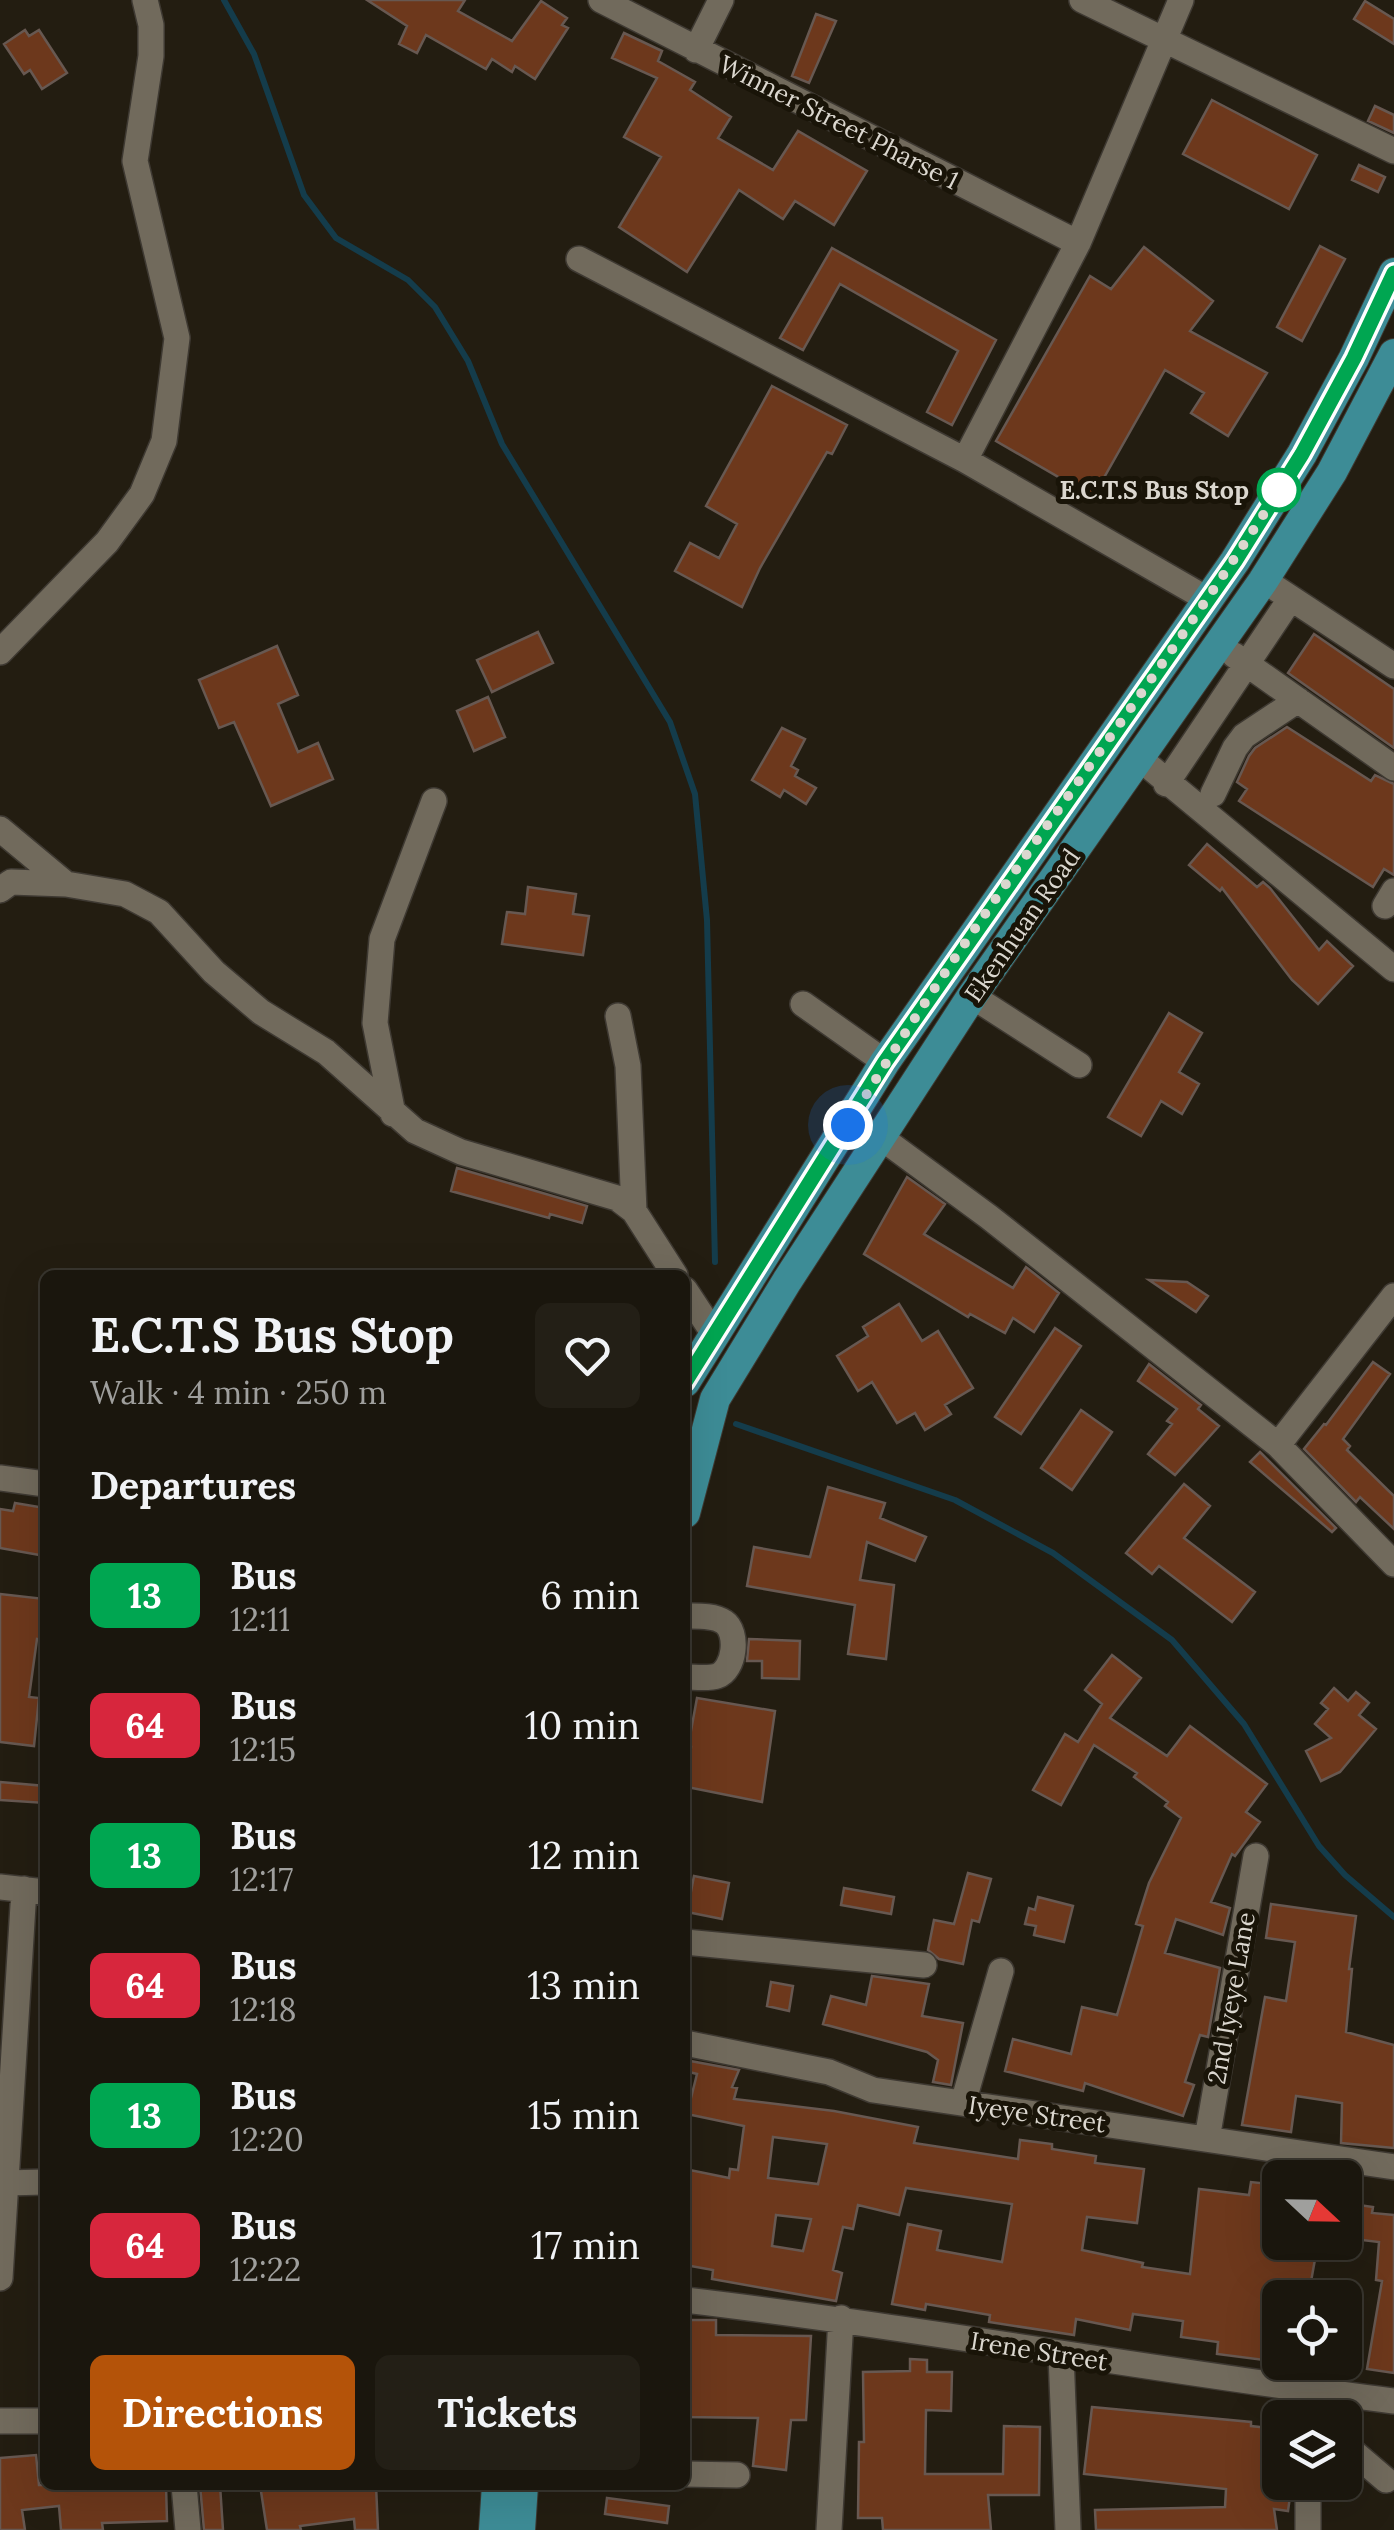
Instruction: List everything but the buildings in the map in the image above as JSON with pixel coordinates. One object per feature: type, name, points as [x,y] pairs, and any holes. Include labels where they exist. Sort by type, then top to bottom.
[{"type":"main road","name":"Ekenhuan Road","points":[[690,1374],[885,1062],[1235,561],[1302,454],[1394,273]]},
{"type":"main road","name":"Ekenhuan Road","points":[[690,1494],[715,1399],[879,1136],[972,996],[1263,581],[1391,369]]},
{"type":"main road","points":[[494,2530],[497,2490]]},
{"type":"main road","points":[[520,2530],[523,2490]]},
{"type":"street","points":[[0,652],[107,542],[142,494],[164,441],[177,338],[135,162],[151,56],[151,25],[144,0]]},
{"type":"street","name":"Winner Street Pharse 1","points":[[600,0],[1078,243]]},
{"type":"street","points":[[696,50],[721,0]]},
{"type":"street","points":[[1082,0],[1394,151]]},
{"type":"street","points":[[965,460],[1078,243],[1181,0]]},
{"type":"street","points":[[579,258],[965,460],[1207,598]]},
{"type":"street","points":[[1263,581],[1394,666]]},
{"type":"street","points":[[1166,784],[1290,598]]},
{"type":"street","points":[[1217,644],[1394,768]]},
{"type":"street","points":[[1213,794],[1244,736],[1298,700]]},
{"type":"street","points":[[1138,758],[1166,784],[1391,958]]},
{"type":"street","points":[[393,1114],[376,1023],[382,939],[434,801]]},
{"type":"street","points":[[0,829],[66,884]]},
{"type":"street","points":[[0,890],[10,882],[66,884],[125,894],[158,912],[261,1012],[337,1061],[415,1131],[461,1152],[601,1191],[634,1211],[672,1270]]},
{"type":"street","points":[[972,996],[1078,1065]]},
{"type":"street","points":[[803,1004],[885,1062]]},
{"type":"street","points":[[618,1016],[628,1066],[634,1211]]},
{"type":"street","points":[[879,1136],[989,1217],[1278,1445],[1394,1564]]},
{"type":"street","points":[[1278,1445],[1394,1296]]},
{"type":"street","points":[[690,1298],[714,1334]]},
{"type":"street","points":[[0,1478],[40,1483]]},
{"type":"street","points":[[690,1616],[725,1622],[732,1632],[732,1659],[716,1676],[690,1676]]},
{"type":"street","name":"2nd Iyeye Lane","points":[[1207,2139],[1256,1856]]},
{"type":"street","points":[[0,2278],[23,1889]]},
{"type":"street","points":[[690,1942],[924,1965]]},
{"type":"street","points":[[963,2103],[1001,1971]]},
{"type":"street","name":"Iyeye Street","points":[[690,2044],[829,2072],[873,2090],[1394,2167]]},
{"type":"street","points":[[5,2183],[40,2182]]},
{"type":"street","name":"Irene Street","points":[[690,2301],[840,2318],[1061,2355],[1394,2402]]},
{"type":"street","points":[[829,2530],[840,2318]]},
{"type":"street","points":[[1061,2355],[1068,2530]]},
{"type":"street","points":[[1307,2390],[1307,2400]]},
{"type":"street","points":[[0,2421],[40,2420]]},
{"type":"street","points":[[1362,2460],[1386,2480]]},
{"type":"street","points":[[690,2474],[737,2476]]},
{"type":"street","points":[[184,2490],[188,2530]]},
{"type":"street","points":[[1308,2500],[1308,2530]]},
{"type":"waterway","points":[[224,0],[254,54],[304,195],[336,238],[408,280],[435,307],[468,361],[502,444],[670,722],[695,794],[707,920],[715,1262]]},
{"type":"waterway","points":[[736,1424],[955,1500],[1053,1553],[1172,1640],[1244,1724],[1319,1846],[1345,1875],[1394,1917]]},
{"type":"bus line","name":"13","points":[[690,1374],[885,1062],[1235,561],[1302,454],[1394,273]]},
{"type":"place","name":"E.C.T.S Bus Stop","points":[[1279,490]]},
{"type":"route","points":[[848,1125],[885,1062],[1235,561],[1285,481],[1279,490]]}]
